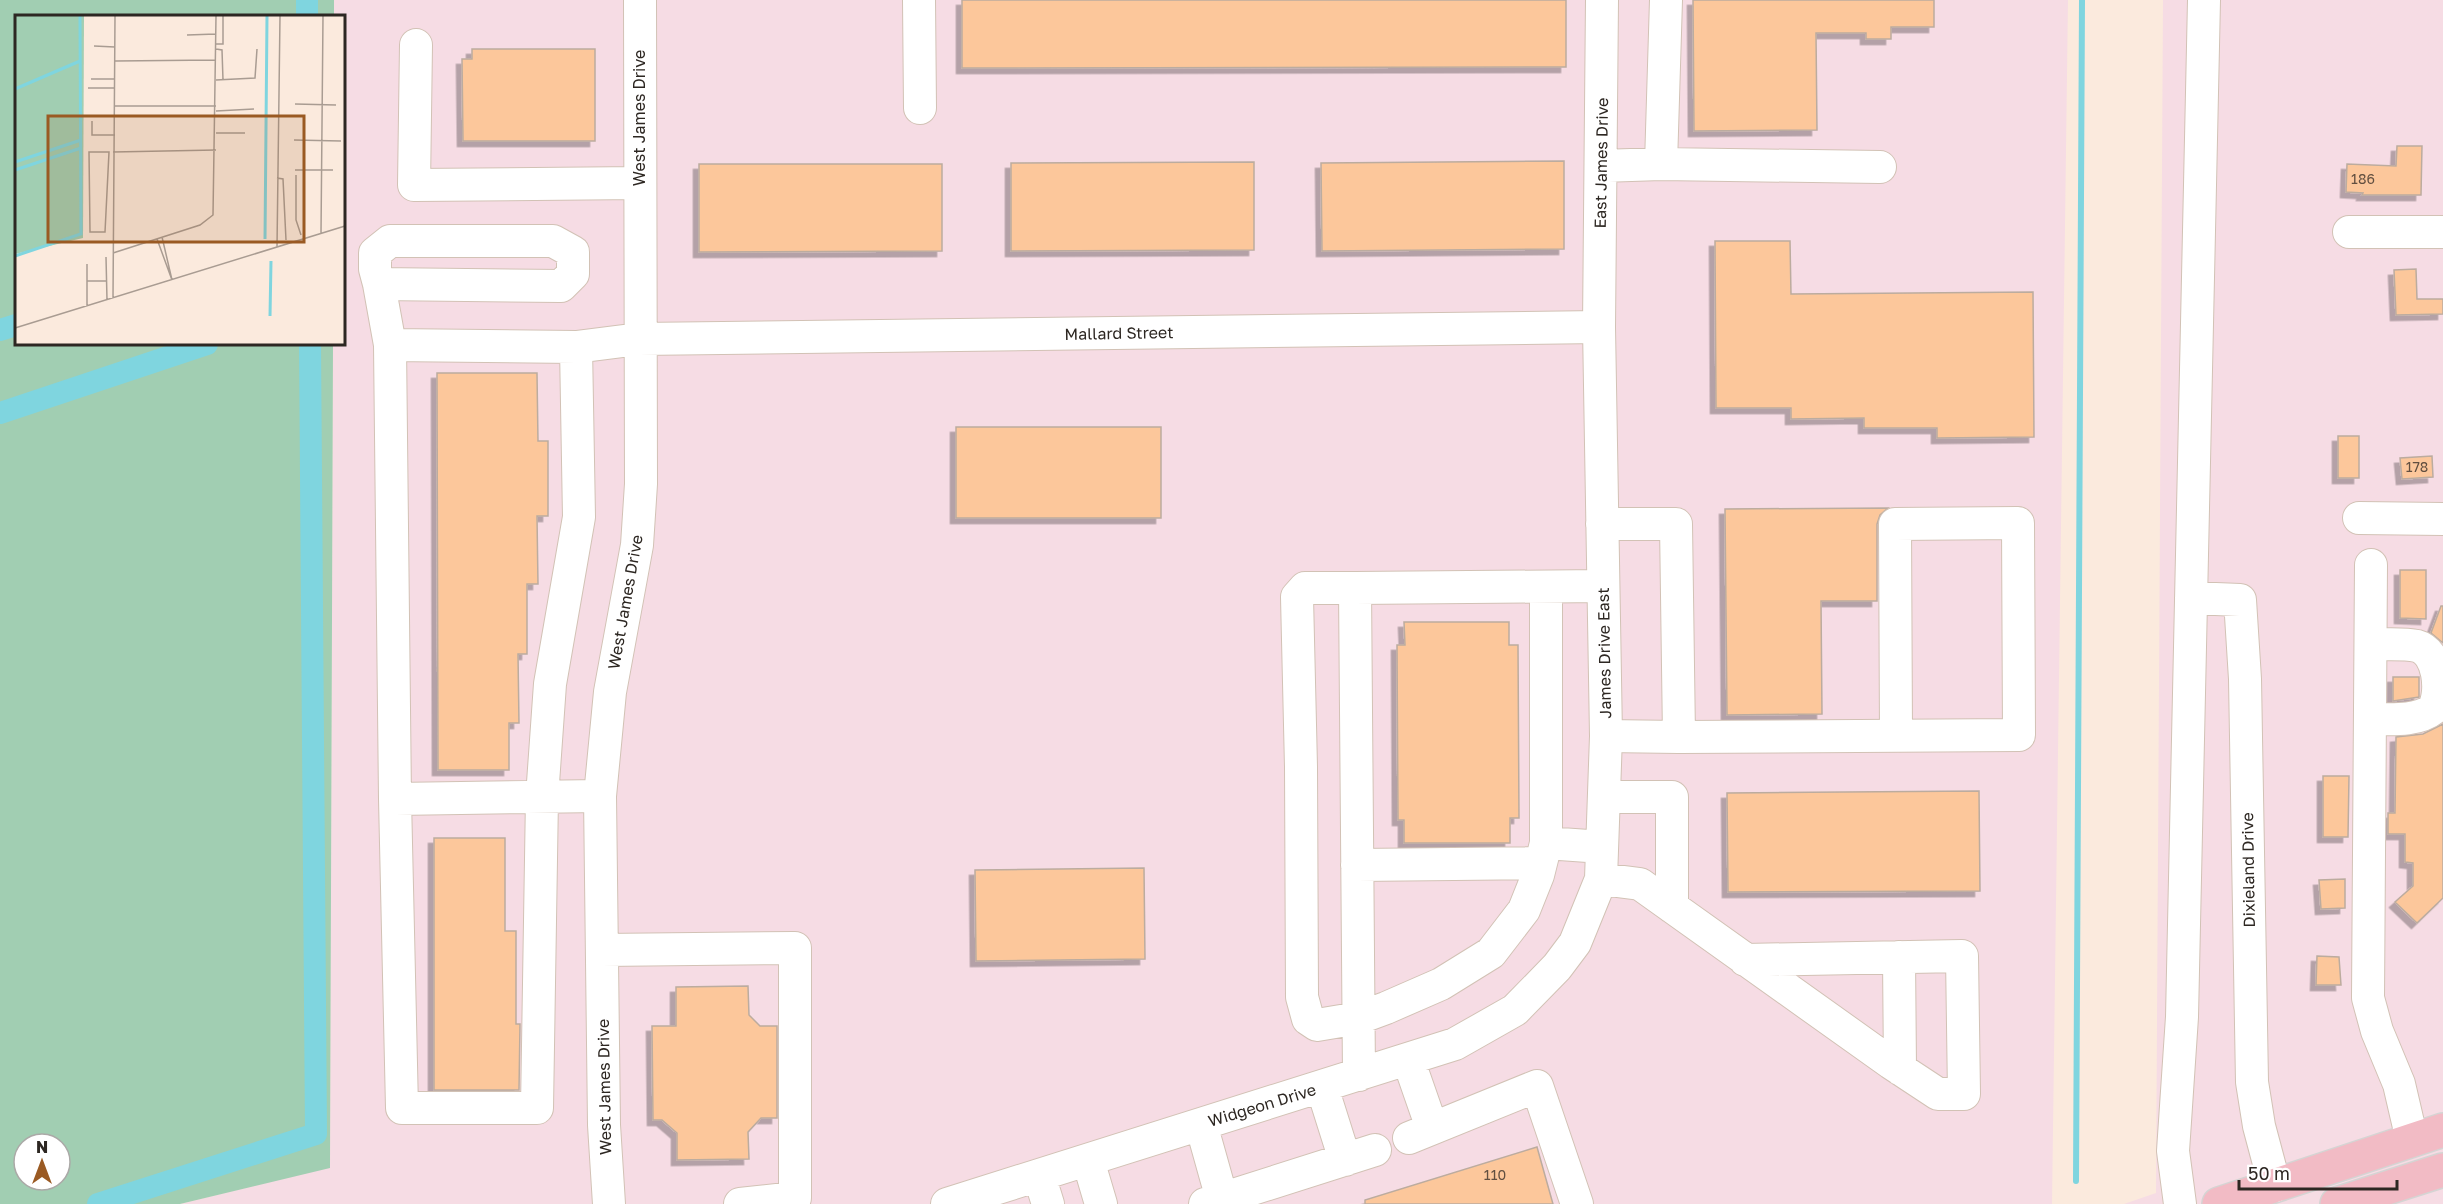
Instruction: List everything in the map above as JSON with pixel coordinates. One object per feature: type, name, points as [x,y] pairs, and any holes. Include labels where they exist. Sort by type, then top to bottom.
[{"type":"highway","points":[[2219,1204],[2443,1130]]},
{"type":"highway","points":[[2337,1204],[2443,1170]]},
{"type":"street","name":"West James Drive","points":[[609,1204],[604,1125],[600,796],[610,692],[637,545],[641,484],[639,0]]},
{"type":"street","points":[[920,0],[920,108]]},
{"type":"street","name":"East James Drive","points":[[1599,327],[1602,0]]},
{"type":"street","points":[[1662,164],[1666,0]]},
{"type":"street","points":[[2180,1204],[2173,1151],[2182,1017],[2204,0]]},
{"type":"street","points":[[416,45],[414,184],[639,183]]},
{"type":"street","points":[[1601,166],[1662,164],[1880,167]]},
{"type":"street","points":[[2349,232],[2443,232]]},
{"type":"street","points":[[379,284],[561,286],[573,274],[573,252],[553,241],[390,241],[375,254],[375,269],[390,345],[395,799],[402,1108],[537,1108],[542,797],[550,684],[579,517],[576,346]]},
{"type":"street","name":"Mallard Street","points":[[390,345],[576,346],[639,339],[1599,327]]},
{"type":"street","name":"James Drive East","points":[[1557,967],[1575,943],[1601,879],[1606,736],[1599,327]]},
{"type":"street","points":[[2359,518],[2443,519]]},
{"type":"street","points":[[1606,736],[2019,735],[2018,523],[1894,524],[1896,735]]},
{"type":"street","points":[[1602,524],[1676,524],[1679,737]]},
{"type":"street","points":[[2371,565],[2368,998],[2377,1031],[2399,1084],[2412,1140]]},
{"type":"street","points":[[1546,587],[1543,853],[1524,910],[1491,953],[1441,984],[1359,1018],[1317,1025],[1308,1019],[1302,997],[1301,767],[1297,597],[1305,588],[1603,586]]},
{"type":"street","points":[[1355,588],[1359,1075]]},
{"type":"street","name":"Dixieland Drive","points":[[2191,598],[2240,600],[2245,679],[2252,1082],[2259,1126],[2275,1186]]},
{"type":"street","points":[[2370,719],[2402,719],[2422,715],[2434,708],[2442,682],[2432,657],[2425,650],[2416,646],[2371,644]]},
{"type":"street","points":[[395,799],[600,796]]},
{"type":"street","points":[[1604,797],[1672,797],[1672,908]]},
{"type":"street","points":[[1358,865],[1602,847]]},
{"type":"street","points":[[1601,879],[1640,884],[1672,908],[1745,960],[1900,1070],[1938,1094],[1964,1094],[1962,956],[1745,960]]},
{"type":"street","points":[[602,950],[795,948],[795,1197],[740,1204]]},
{"type":"street","points":[[1899,957],[1900,1070]]},
{"type":"street","name":"Widgeon Drive","points":[[947,1204],[1044,1190],[1088,1160],[1455,1044],[1515,1010],[1557,967]]},
{"type":"street","points":[[1408,1059],[1420,1133],[1537,1086],[1577,1204]]},
{"type":"street","points":[[1322,1087],[1345,1160]]},
{"type":"street","points":[[1201,1124],[1214,1201],[1375,1150]]},
{"type":"street","points":[[1088,1160],[1101,1204]]},
{"type":"shaded area","points":[[334,0],[2068,0],[2052,1204],[180,1204],[330,1167],[333,345],[345,345],[345,15],[334,15]]},
{"type":"shaded area","points":[[2163,0],[2443,0],[2443,1204],[2124,1204],[2156,1193]]},
{"type":"green space","points":[[0,0],[334,0],[334,15],[15,15],[15,345],[333,345],[330,1168],[180,1204],[0,1204]]},
{"type":"building","points":[[962,0],[1566,0],[1566,67],[962,68]]},
{"type":"building","points":[[1693,0],[1934,0],[1934,27],[1891,27],[1891,39],[1866,39],[1866,33],[1816,33],[1817,130],[1694,131]]},
{"type":"building","points":[[472,49],[595,49],[595,141],[463,141],[462,59],[472,59]]},
{"type":"building","points":[[2397,146],[2422,146],[2421,195],[2362,195],[2363,193],[2346,192],[2347,164],[2396,166]]},
{"type":"building","points":[[1564,161],[1564,249],[1322,251],[1321,163]]},
{"type":"building","points":[[1254,162],[1254,250],[1011,251],[1011,163]]},
{"type":"building","points":[[699,164],[942,164],[942,251],[699,252]]},
{"type":"building","points":[[1715,241],[1790,241],[1791,294],[2033,292],[2034,437],[1937,438],[1937,428],[1864,428],[1864,418],[1791,419],[1791,408],[1716,408]]},
{"type":"building","points":[[2416,269],[2417,299],[2443,299],[2443,314],[2396,315],[2394,270]]},
{"type":"building","points":[[437,373],[537,373],[538,441],[548,441],[548,516],[537,516],[538,584],[527,584],[527,654],[518,654],[519,723],[509,723],[509,770],[438,770]]},
{"type":"building","points":[[956,427],[1161,427],[1161,518],[956,518]]},
{"type":"building","points":[[2338,436],[2359,436],[2359,478],[2338,478]]},
{"type":"building","points":[[2432,456],[2433,477],[2402,479],[2400,458]]},
{"type":"building","points":[[1888,508],[1880,515],[1877,524],[1877,601],[1821,601],[1822,714],[1727,715],[1725,509]]},
{"type":"building","points":[[2400,570],[2426,570],[2426,619],[2400,618]]},
{"type":"building","points":[[2441,606],[2443,606],[2443,643],[2431,633]]},
{"type":"building","points":[[1404,622],[1509,622],[1509,645],[1518,645],[1519,818],[1510,818],[1510,843],[1404,843],[1404,820],[1398,820],[1397,645],[1405,645]]},
{"type":"building","points":[[2393,677],[2419,677],[2419,697],[2393,701]]},
{"type":"building","points":[[2443,724],[2443,898],[2417,923],[2395,902],[2413,886],[2413,863],[2405,862],[2405,834],[2388,834],[2388,813],[2395,813],[2396,737],[2423,734]]},
{"type":"building","points":[[2323,776],[2349,776],[2348,837],[2323,837]]},
{"type":"building","points":[[1979,791],[1980,891],[1728,892],[1727,793]]},
{"type":"building","points":[[434,838],[505,838],[505,931],[516,931],[516,1024],[520,1024],[519,1090],[434,1090]]},
{"type":"building","points":[[1144,868],[1145,959],[976,961],[975,870]]},
{"type":"building","points":[[2345,879],[2345,908],[2321,909],[2319,880]]},
{"type":"building","points":[[2317,956],[2339,957],[2341,985],[2316,985]]},
{"type":"building","points":[[748,986],[749,1015],[760,1026],[777,1026],[777,1118],[761,1118],[748,1132],[749,1159],[677,1160],[677,1133],[662,1120],[653,1120],[652,1026],[676,1026],[676,987]]},
{"type":"building","points":[[1537,1147],[1553,1204],[1365,1204],[1365,1200]]},
{"type":"waterway","points":[[307,0],[307,15]]},
{"type":"waterway","points":[[2076,1181],[2082,0]]},
{"type":"waterway","points":[[0,330],[15,325]]},
{"type":"waterway","points":[[0,413],[204,345]]},
{"type":"waterway","points":[[98,1204],[316,1134],[310,345]]}]
